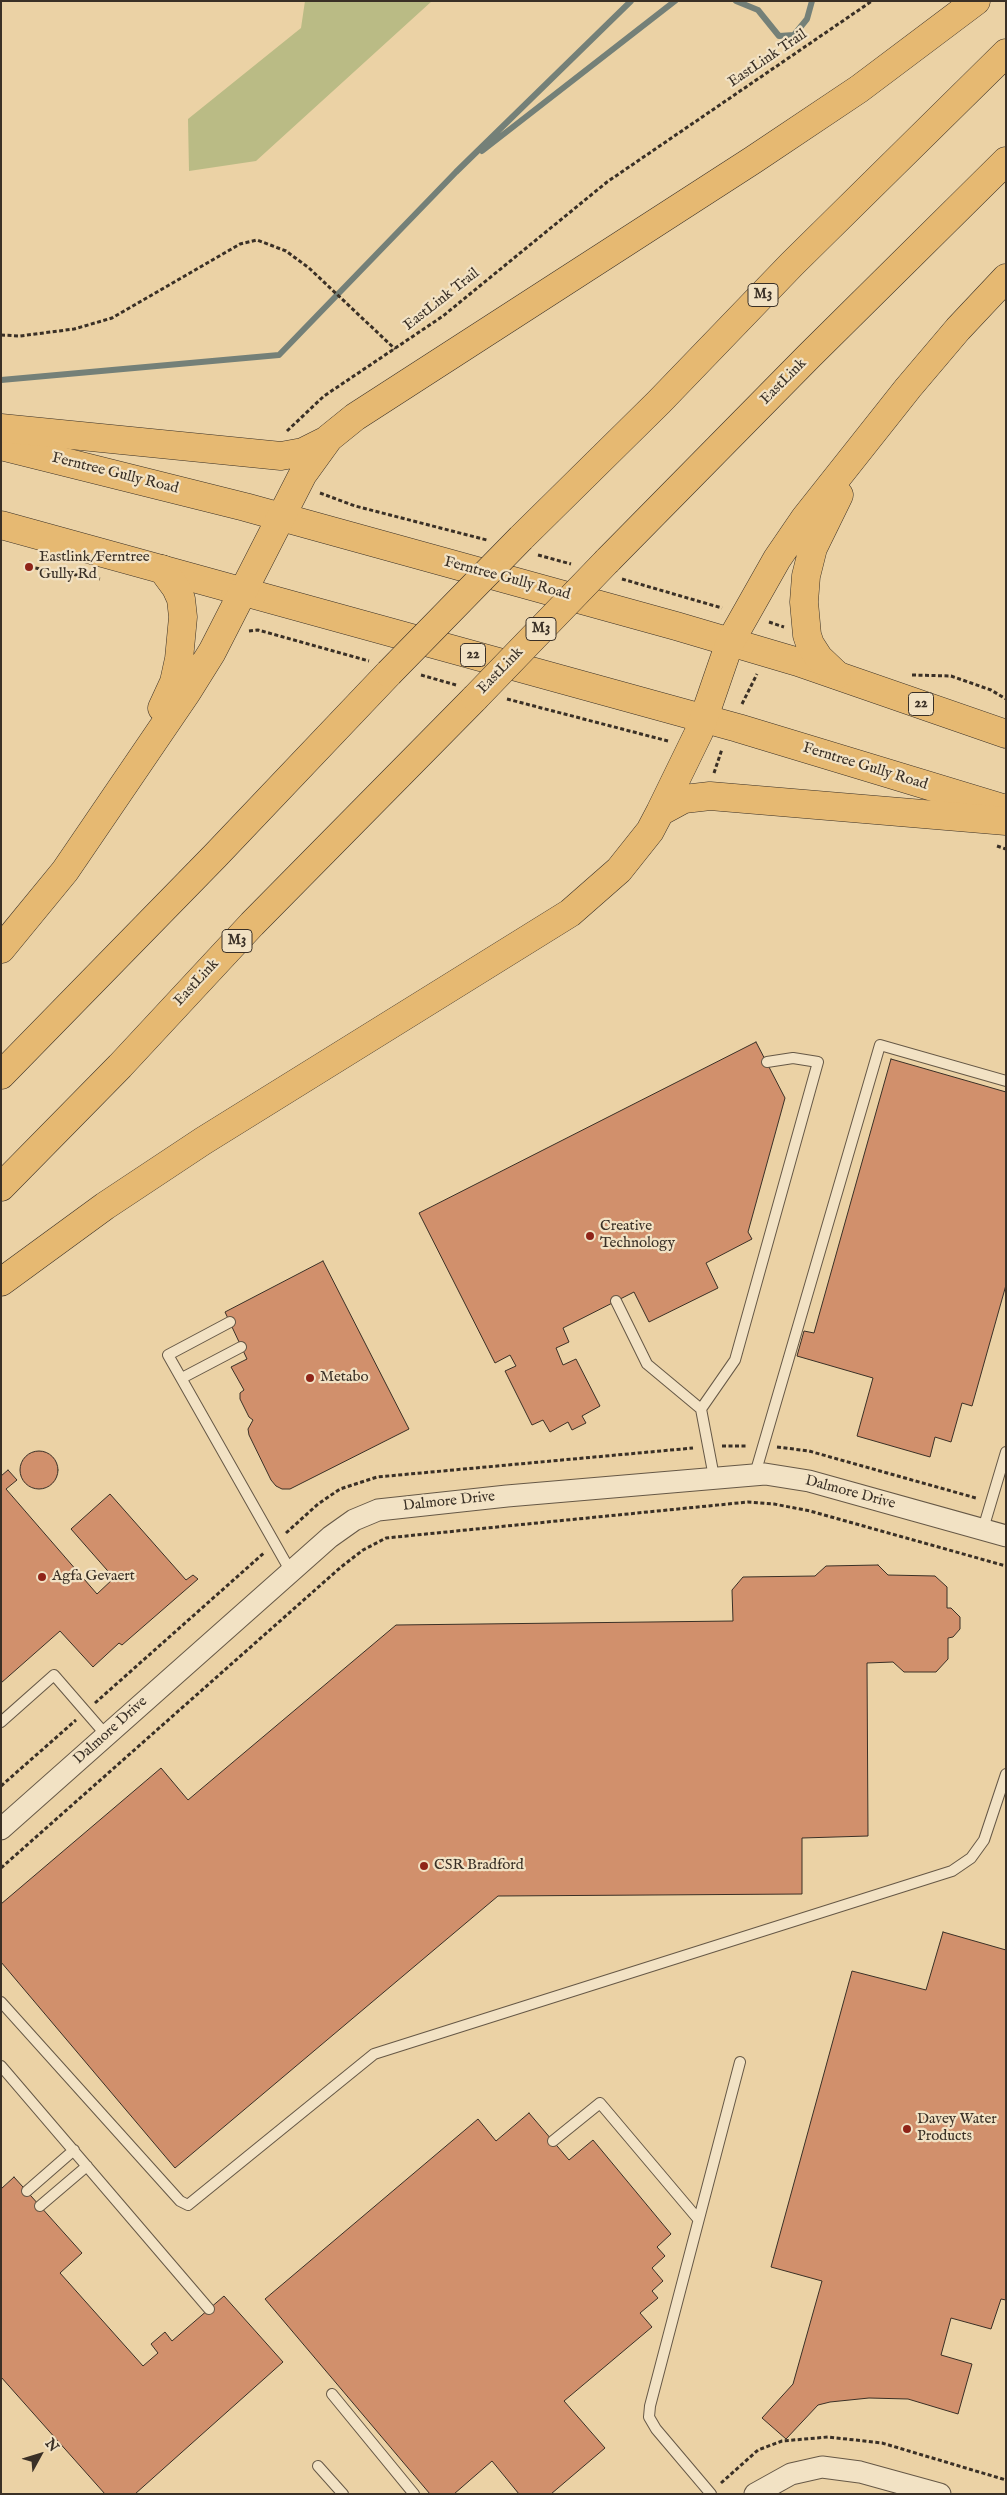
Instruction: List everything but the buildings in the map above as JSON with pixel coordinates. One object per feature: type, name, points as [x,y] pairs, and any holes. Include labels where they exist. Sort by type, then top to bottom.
[{"type":"main road","points":[[1,428],[270,455],[293,455],[329,438],[355,417],[843,100],[976,1]]},
{"type":"main road","name":"M3","points":[[1,1075],[215,856],[380,667],[521,538],[659,402],[792,264],[1006,53]]},
{"type":"main road","name":"EastLink","points":[[1,1187],[120,1066],[470,693],[607,561],[809,356],[1006,161]]},
{"type":"main road","points":[[1,1282],[105,1206],[202,1141],[570,913],[619,870],[650,831],[660,812],[692,749],[730,642],[783,550],[817,502],[958,328],[1006,278]]},
{"type":"main road","points":[[1,949],[65,871],[187,692],[212,652],[303,474],[329,438]]},
{"type":"main road","points":[[837,675],[814,651],[807,635],[804,602],[806,576],[822,527],[869,438]]},
{"type":"main road","name":"Ferntree Gully Road","points":[[1,446],[281,517],[730,642],[837,675],[1006,734]]},
{"type":"main road","name":"Ferntree Gully Road","points":[[1,525],[703,718],[1006,809]]},
{"type":"main road","points":[[106,811],[161,711],[174,682],[182,637],[181,599],[176,588],[162,569]]},
{"type":"main road","points":[[660,812],[684,799],[710,796],[1006,821]]},
{"type":"street","name":"Dalmore Drive","points":[[3,1823],[342,1527],[378,1510],[404,1506],[755,1474],[787,1476],[809,1481],[1006,1536]]},
{"type":"street","points":[[755,2494],[792,2474],[822,2467],[860,2472],[940,2494]]},
{"type":"lane","points":[[755,1474],[880,1045],[1006,1080]]},
{"type":"lane","points":[[701,1409],[735,1360],[818,1062],[793,1058],[767,1062]]},
{"type":"lane","points":[[616,1302],[647,1364],[701,1409],[714,1477]]},
{"type":"lane","points":[[230,1322],[168,1354],[291,1572]]},
{"type":"lane","points":[[182,1378],[241,1346]]},
{"type":"lane","points":[[983,1529],[1006,1452]]},
{"type":"lane","points":[[3,1718],[54,1674],[106,1735]]},
{"type":"lane","points":[[1,2002],[180,2201],[188,2205],[374,2054],[952,1871],[971,1858],[984,1840],[1006,1774]]},
{"type":"lane","points":[[711,2494],[656,2429],[649,2417],[650,2406],[740,2062]]},
{"type":"lane","points":[[1,2066],[209,2309]]},
{"type":"lane","points":[[553,2141],[600,2103],[698,2219]]},
{"type":"lane","points":[[27,2191],[74,2150]]},
{"type":"lane","points":[[40,2206],[87,2166]]},
{"type":"lane","points":[[332,2394],[414,2494]]},
{"type":"lane","points":[[318,2466],[342,2494]]},
{"type":"path","name":"EastLink Trail","points":[[1,335],[20,336],[74,330],[112,318],[240,244],[257,240],[286,251],[309,268],[395,349],[443,316],[607,182],[872,1]]},
{"type":"path","points":[[270,455],[272,443],[280,439],[310,408],[395,349]]},
{"type":"path","points":[[29,567],[104,580]]},
{"type":"path","points":[[227,622],[249,631],[258,630],[380,667]]},
{"type":"path","points":[[418,674],[470,693]]},
{"type":"path","points":[[909,676],[951,676],[991,690],[1006,699]]},
{"type":"path","points":[[504,698],[692,749]]},
{"type":"path","points":[[1,1786],[328,1497],[340,1489],[377,1477],[708,1447],[764,1445],[809,1451],[991,1502]]},
{"type":"path","points":[[1,1868],[341,1567],[363,1550],[386,1538],[748,1502],[774,1504],[810,1511],[1006,1566]]},
{"type":"green space","points":[[305,1],[432,1],[256,161],[189,171],[188,119],[301,28]]},
{"type":"waterway","points":[[1,380],[279,355],[456,172],[631,1]]},
{"type":"waterway","points":[[482,151],[675,1]]},
{"type":"waterway","points":[[736,1],[758,10],[779,36],[794,35],[807,19],[812,1]]},
{"type":"place","name":"Eastlink/Ferntree Gully Rd","points":[[29,567]]},
{"type":"place","name":"Creative Technology","points":[[590,1236]]},
{"type":"place","name":"Metabo","points":[[310,1378]]},
{"type":"place","name":"Agfa Gevaert","points":[[42,1577]]},
{"type":"place","name":"CSR Bradford","points":[[424,1866]]},
{"type":"place","name":"Davey Water Products","points":[[907,2129]]}]
